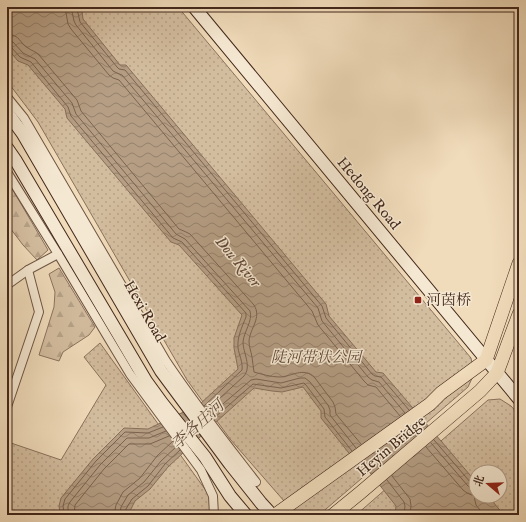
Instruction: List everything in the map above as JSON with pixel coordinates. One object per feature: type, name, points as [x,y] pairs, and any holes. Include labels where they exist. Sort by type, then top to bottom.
[{"type":"main road","name":"Hedong Road","points":[[194,7],[519,399]]},
{"type":"main road","name":"Hexi Road","points":[[7,112],[27,140],[161,371],[181,392],[219,442],[230,464],[261,503],[274,515]]},
{"type":"main road","points":[[7,148],[146,381],[160,408],[205,457],[230,496],[246,515]]},
{"type":"main road","points":[[274,515],[430,404],[442,393],[486,360],[519,263]]},
{"type":"main road","points":[[497,373],[519,314]]},
{"type":"main road","name":"Heyin Bridge","points":[[333,515],[360,494],[480,391],[497,373]]},
{"type":"street","points":[[7,97],[24,118],[166,361],[181,392]]},
{"type":"street","points":[[7,172],[130,374],[160,408],[201,470],[214,496],[214,515]]},
{"type":"street","points":[[7,285],[28,270],[58,254]]},
{"type":"street","points":[[7,407],[39,312],[28,270]]},
{"type":"street","points":[[219,442],[256,482]]},
{"type":"green space","name":"陡河带状公园","points":[[7,7],[178,7],[471,358],[474,374],[468,387],[319,515],[308,515],[291,509],[230,439],[187,380],[38,122],[7,81]]},
{"type":"green space","points":[[7,180],[48,250],[37,260],[7,224]]},
{"type":"green space","points":[[59,268],[95,327],[89,335],[63,352],[59,361],[39,355],[54,307],[55,292],[49,274]]},
{"type":"green space","points":[[100,343],[212,499],[209,515],[7,515],[7,447],[11,443],[61,460],[106,385],[84,357]]},
{"type":"green space","points":[[500,399],[511,406],[519,415],[519,515],[356,515],[488,400]]},
{"type":"water","points":[[7,7],[79,7],[82,11],[83,19],[120,65],[126,65],[326,304],[329,316],[376,372],[383,373],[468,473],[468,504],[495,504],[504,515],[396,515],[396,506],[360,460],[352,457],[321,418],[321,411],[303,387],[282,392],[254,388],[168,467],[150,489],[135,501],[128,515],[58,515],[60,512],[59,506],[61,498],[93,459],[124,428],[148,429],[200,404],[238,369],[234,348],[234,338],[242,315],[179,245],[171,242],[67,118],[65,109],[28,65],[18,61],[7,48]]},
{"type":"place","name":"河茵桥","points":[[418,300]]},
{"type":"water label","name":"Dou River","points":[[239,261]]},
{"type":"water label","name":"李各庄河","points":[[197,424]]}]
